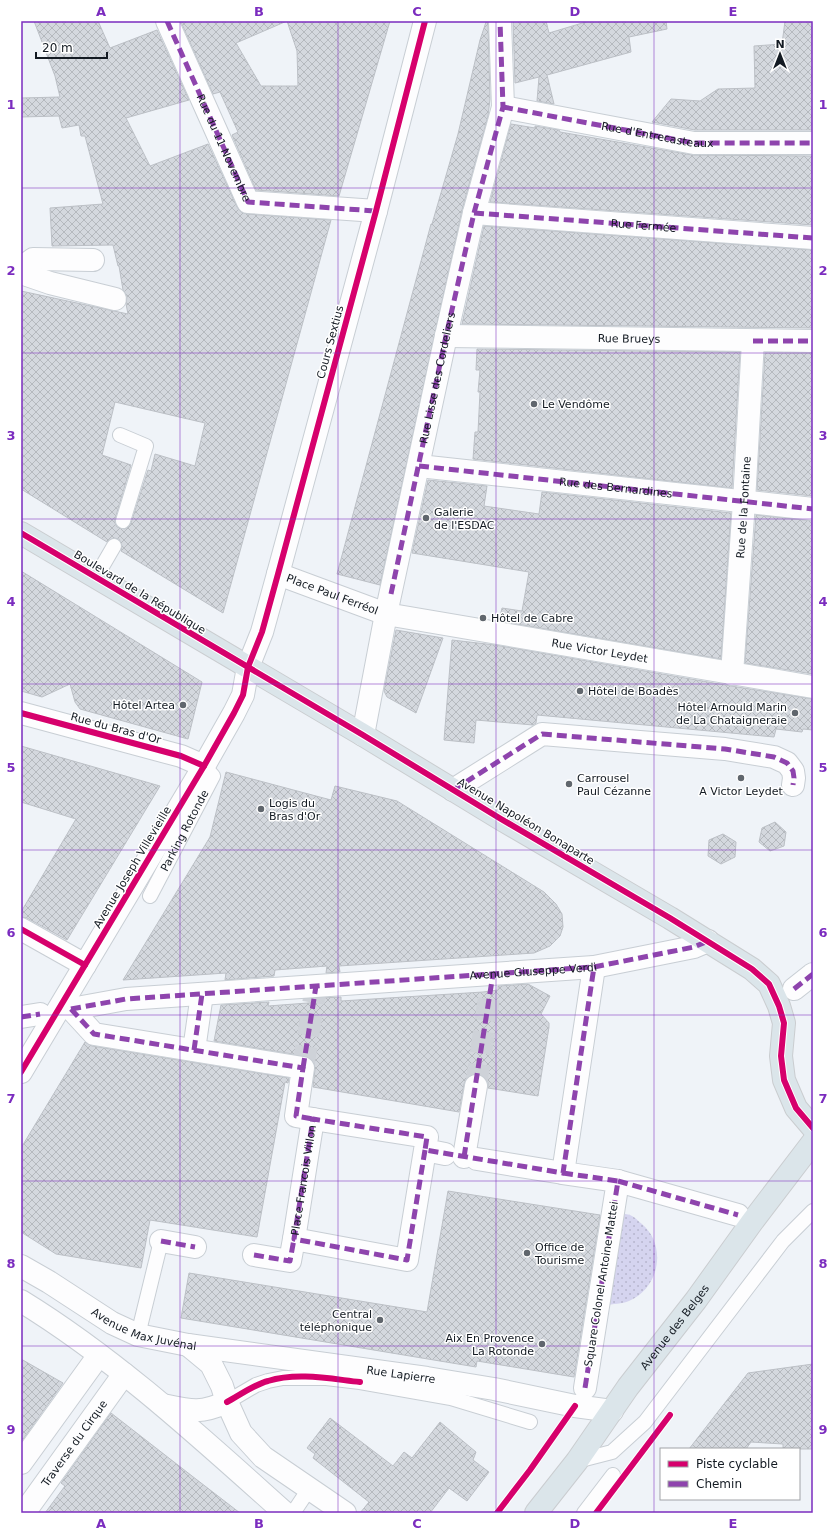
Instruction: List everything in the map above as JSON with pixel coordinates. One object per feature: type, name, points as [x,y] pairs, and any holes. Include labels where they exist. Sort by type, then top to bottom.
[{"type":"main road","name":"Boulevard de la République","points":[[21,533],[248,667]]},
{"type":"main road","name":"Avenue Napoléon Bonaparte","points":[[248,667],[708,941],[752,969],[769,984],[779,1006],[784,1023],[781,1056],[784,1080],[796,1108],[813,1128]]},
{"type":"main road","name":"Avenue des Belges","points":[[536,1513],[577,1461],[628,1388],[696,1300],[752,1222],[813,1142]]},
{"type":"street","name":"Rue du 11 Novembre","points":[[167,21],[248,202],[376,211]]},
{"type":"street","name":"Cours Sextius","points":[[248,667],[262,632],[278,574],[376,211],[425,21]]},
{"type":"street","name":"Rue Lisse des Cordeliers","points":[[363,735],[388,604],[446,336],[474,213],[503,107],[500,21]]},
{"type":"street","name":"Rue d'Entrecasteaux","points":[[503,107],[694,143],[813,143]]},
{"type":"street","name":"Rue Fermée","points":[[474,213],[813,238]]},
{"type":"street","points":[[21,268],[33,259],[93,260]]},
{"type":"street","points":[[21,273],[50,283],[115,299]]},
{"type":"street","name":"Rue Brueys","points":[[446,336],[813,341]]},
{"type":"street","name":"Rue de la Fontaine","points":[[732,674],[753,340]]},
{"type":"street","name":"Rue des Bernardines","points":[[419,466],[813,509]]},
{"type":"street","name":"Place Paul Ferréol","points":[[278,574],[388,604]]},
{"type":"street","name":"Rue Victor Leydet","points":[[388,604],[732,674],[813,687]]},
{"type":"street","name":"Avenue Joseph Villevieille","points":[[21,1072],[204,766],[243,695],[248,667]]},
{"type":"street","name":"Rue du Bras d'Or","points":[[21,713],[181,756],[204,766]]},
{"type":"street","points":[[453,790],[542,734],[724,749],[774,757],[787,763],[793,771],[793,785]]},
{"type":"street","points":[[21,929],[85,965]]},
{"type":"street","points":[[594,967],[694,947],[708,941]]},
{"type":"street","name":"Avenue Giuseppe Verdi","points":[[313,1119],[296,1116],[303,1068],[94,1034],[71,1009],[126,999],[202,994],[491,982],[594,967],[563,1173]]},
{"type":"street","points":[[794,989],[813,974]]},
{"type":"street","points":[[194,1050],[202,994]]},
{"type":"street","points":[[476,1086],[453,1155],[618,1181],[738,1215]]},
{"type":"street","name":"Place Francois Villon","points":[[313,1119],[427,1137],[453,1155],[407,1260],[294,1239],[313,1119]]},
{"type":"street","name":"Square Colonel Antoine Mattei","points":[[585,1388],[618,1181]]},
{"type":"street","points":[[254,1255],[290,1261],[294,1239]]},
{"type":"street","points":[[161,1241],[195,1246]]},
{"type":"street","name":"Avenue Max Juvénal","points":[[21,1266],[112,1323],[138,1335],[188,1345],[211,1364],[222,1386],[227,1402],[241,1433],[263,1457],[345,1513]]},
{"type":"street","points":[[21,1301],[40,1312],[99,1355],[163,1405],[285,1513]]},
{"type":"street","name":"Rue Lapierre","points":[[188,1345],[494,1389],[575,1406],[612,1411]]},
{"type":"street","points":[[21,1463],[99,1355]]},
{"type":"street","name":"Traverse du Cirque","points":[[24,1513],[124,1374]]},
{"type":"street","name":"Rue Lapierre","points":[[163,1405],[192,1411],[214,1408],[227,1402]]},
{"type":"lane","points":[[120,435],[146,446],[123,521]]},
{"type":"lane","points":[[96,577],[114,546]]},
{"type":"lane","name":"Parking Rotonde","points":[[150,896],[213,776],[204,766]]},
{"type":"lane","points":[[779,1006],[794,989]]},
{"type":"lane","points":[[577,1461],[612,1452],[645,1422],[783,1241],[813,1211]]},
{"type":"lane","points":[[138,1335],[161,1241]]},
{"type":"lane","points":[[341,1366],[360,1382]]},
{"type":"lane","name":"Rue Lapierre","points":[[227,1402],[256,1385],[268,1381],[283,1378],[326,1378],[360,1382],[451,1398],[530,1422]]},
{"type":"lane","points":[[584,1513],[613,1475]]},
{"type":"lane","points":[[293,1513],[309,1489]]},
{"type":"shaded area","points":[[621,1213],[633,1217],[650,1233],[655,1243],[657,1254],[656,1266],[648,1286],[639,1295],[626,1302],[605,1305]]},
{"type":"building","points":[[34,21],[98,21],[110,48],[157,30],[189,100],[126,118],[150,166],[208,144],[237,207],[241,212],[247,214],[331,220],[223,613],[121,551],[122,546],[119,539],[114,538],[107,542],[21,489],[21,291],[128,314],[126,304],[127,296],[123,290],[119,266],[113,245],[52,246],[50,208],[103,204],[85,136],[81,136],[79,125],[62,128],[59,116],[21,117],[21,98],[60,97],[55,76]],"holes":[[[115,402],[205,423],[195,466],[155,454],[151,471],[148,470],[131,523],[125,529],[117,527],[115,519],[131,465],[102,455]]]},
{"type":"building","points":[[287,21],[390,21],[339,196],[256,190],[232,135],[238,132],[220,92],[213,94],[181,22]],"holes":[[[287,21],[297,51],[298,86],[261,86],[236,43]]]},
{"type":"building","points":[[513,21],[546,21],[549,33],[589,21],[666,21],[667,29],[629,37],[631,52],[547,75],[554,104],[537,101],[539,77],[515,83]]},
{"type":"building","points":[[785,21],[813,21],[813,130],[695,130],[652,122],[671,99],[700,101],[718,89],[755,88],[754,46],[782,44]]},
{"type":"building","points":[[486,22],[488,22],[490,99],[488,116],[462,210],[380,585],[337,574],[431,224],[458,134],[480,40]]},
{"type":"building","points":[[511,124],[559,130],[560,132],[692,155],[813,156],[813,225],[490,202]]},
{"type":"building","points":[[484,226],[813,250],[813,328],[462,324]]},
{"type":"building","points":[[477,349],[740,352],[732,488],[473,459],[475,432],[478,432],[480,392],[478,392],[480,370],[476,370]]},
{"type":"building","points":[[765,353],[813,353],[813,496],[757,490]]},
{"type":"building","points":[[428,480],[487,486],[484,506],[539,514],[542,492],[731,513],[721,659],[499,621],[502,608],[522,611],[529,572],[412,553]]},
{"type":"building","points":[[756,515],[813,521],[813,674],[745,663]]},
{"type":"building","points":[[21,571],[202,682],[188,739],[80,709],[75,702],[70,684],[42,697],[21,691]]},
{"type":"building","points":[[396,630],[443,638],[416,713],[387,697],[384,691]]},
{"type":"building","points":[[452,640],[495,645],[813,699],[813,730],[803,729],[802,732],[776,729],[774,737],[537,715],[536,723],[533,725],[476,720],[474,743],[444,740]]},
{"type":"building","points":[[21,746],[160,786],[67,940],[27,918],[21,917],[21,912],[76,819],[21,802]]},
{"type":"building","points":[[226,772],[331,800],[335,786],[397,801],[544,892],[556,904],[562,914],[563,927],[560,936],[550,946],[534,953],[339,966],[340,972],[326,973],[327,966],[275,970],[274,976],[225,980],[226,973],[123,980],[210,837]]},
{"type":"building","points":[[775,822],[786,832],[784,846],[770,851],[759,842],[762,828]]},
{"type":"building","points":[[723,834],[736,842],[735,857],[721,864],[708,856],[709,840]]},
{"type":"building","points":[[528,984],[550,996],[541,1014],[549,1023],[549,1027],[538,1096],[488,1088],[488,1082],[484,1077],[478,1074],[472,1074],[467,1078],[464,1084],[459,1112],[313,1087],[315,1069],[311,1058],[214,1041],[221,1005],[269,1002],[268,1006],[321,1002],[321,998],[341,997],[341,1001],[483,992],[498,990],[498,986]]},
{"type":"building","points":[[85,1042],[92,1046],[289,1078],[288,1083],[285,1082],[257,1237],[150,1220],[141,1268],[56,1254],[21,1232],[21,1148]]},
{"type":"building","points":[[448,1191],[600,1215],[574,1377],[477,1361],[476,1367],[181,1318],[189,1273],[427,1312]]},
{"type":"building","points":[[21,1359],[63,1383],[21,1442]]},
{"type":"building","points":[[813,1364],[813,1449],[783,1448],[783,1444],[751,1442],[747,1448],[690,1448],[748,1373]]},
{"type":"building","points":[[111,1413],[240,1513],[45,1513],[65,1486],[61,1483]]},
{"type":"building","points":[[330,1418],[393,1466],[404,1452],[412,1458],[440,1422],[476,1452],[473,1460],[489,1472],[467,1501],[449,1488],[430,1513],[360,1513],[369,1502],[313,1458],[315,1454],[307,1448]]},
{"type":"tunnel","points":[[303,1068],[316,986]]},
{"type":"tunnel","points":[[476,1086],[490,991]]},
{"type":"marked path","points":[[167,21],[248,202],[376,211]]},
{"type":"marked path","points":[[391,594],[474,213],[503,107],[500,21]]},
{"type":"marked path","points":[[503,107],[694,143],[813,143]]},
{"type":"marked path","points":[[474,213],[813,238]]},
{"type":"marked path","points":[[753,341],[813,341]]},
{"type":"marked path","points":[[419,466],[813,509]]},
{"type":"marked path","points":[[453,790],[542,734],[725,749],[774,757],[787,763],[793,771],[793,785]]},
{"type":"marked path","points":[[71,1009],[126,999],[594,967],[694,947],[708,941]]},
{"type":"marked path","points":[[425,1150],[407,1260],[294,1239],[313,1119],[427,1137],[425,1150],[563,1173],[594,967]]},
{"type":"marked path","points":[[464,1157],[493,974]]},
{"type":"marked path","points":[[794,989],[813,974]]},
{"type":"marked path","points":[[303,1068],[316,986]]},
{"type":"marked path","points":[[194,1050],[202,994]]},
{"type":"marked path","points":[[71,1009],[94,1034],[303,1068],[296,1116],[313,1119]]},
{"type":"marked path","points":[[21,1017],[40,1014]]},
{"type":"marked path","points":[[563,1173],[618,1181],[585,1388]]},
{"type":"marked path","points":[[618,1181],[738,1215]]},
{"type":"marked path","points":[[254,1255],[290,1261],[294,1239]]},
{"type":"marked path","points":[[161,1241],[195,1247]]},
{"type":"cycle path","points":[[21,1072],[204,766],[243,695],[248,667],[262,632],[278,574],[376,211],[425,21]]},
{"type":"cycle path","points":[[21,533],[670,918],[752,969],[769,984],[779,1006],[784,1023],[781,1056],[784,1080],[796,1108],[813,1128]]},
{"type":"cycle path","points":[[21,713],[181,756],[204,766]]},
{"type":"cycle path","points":[[21,929],[85,965]]},
{"type":"cycle path","points":[[227,1402],[258,1385],[279,1378],[314,1377],[360,1382]]},
{"type":"cycle path","points":[[497,1513],[530,1470],[575,1406]]},
{"type":"cycle path","points":[[596,1513],[670,1415]]},
{"type":"place","name":"Le Vendôme","points":[[534,404]]},
{"type":"place","name":"Galerie de l'ESDAC","points":[[426,518]]},
{"type":"place","name":"Hôtel de Cabre","points":[[483,618]]},
{"type":"place","name":"Hôtel de Boadès","points":[[580,691]]},
{"type":"place","name":"Hôtel Artea","points":[[183,705]]},
{"type":"place","name":"Hôtel Arnould Marin de La Chataigneraie","points":[[795,713]]},
{"type":"place","name":"A Victor Leydet","points":[[741,778]]},
{"type":"place","name":"Carrousel Paul Cézanne","points":[[569,784]]},
{"type":"place","name":"Logis du Bras d'Or","points":[[261,809]]},
{"type":"place","name":"Office de Tourisme","points":[[527,1253]]},
{"type":"place","name":"Central téléphonique","points":[[380,1320]]},
{"type":"place","name":"Aix En Provence La Rotonde","points":[[542,1344]]}]
